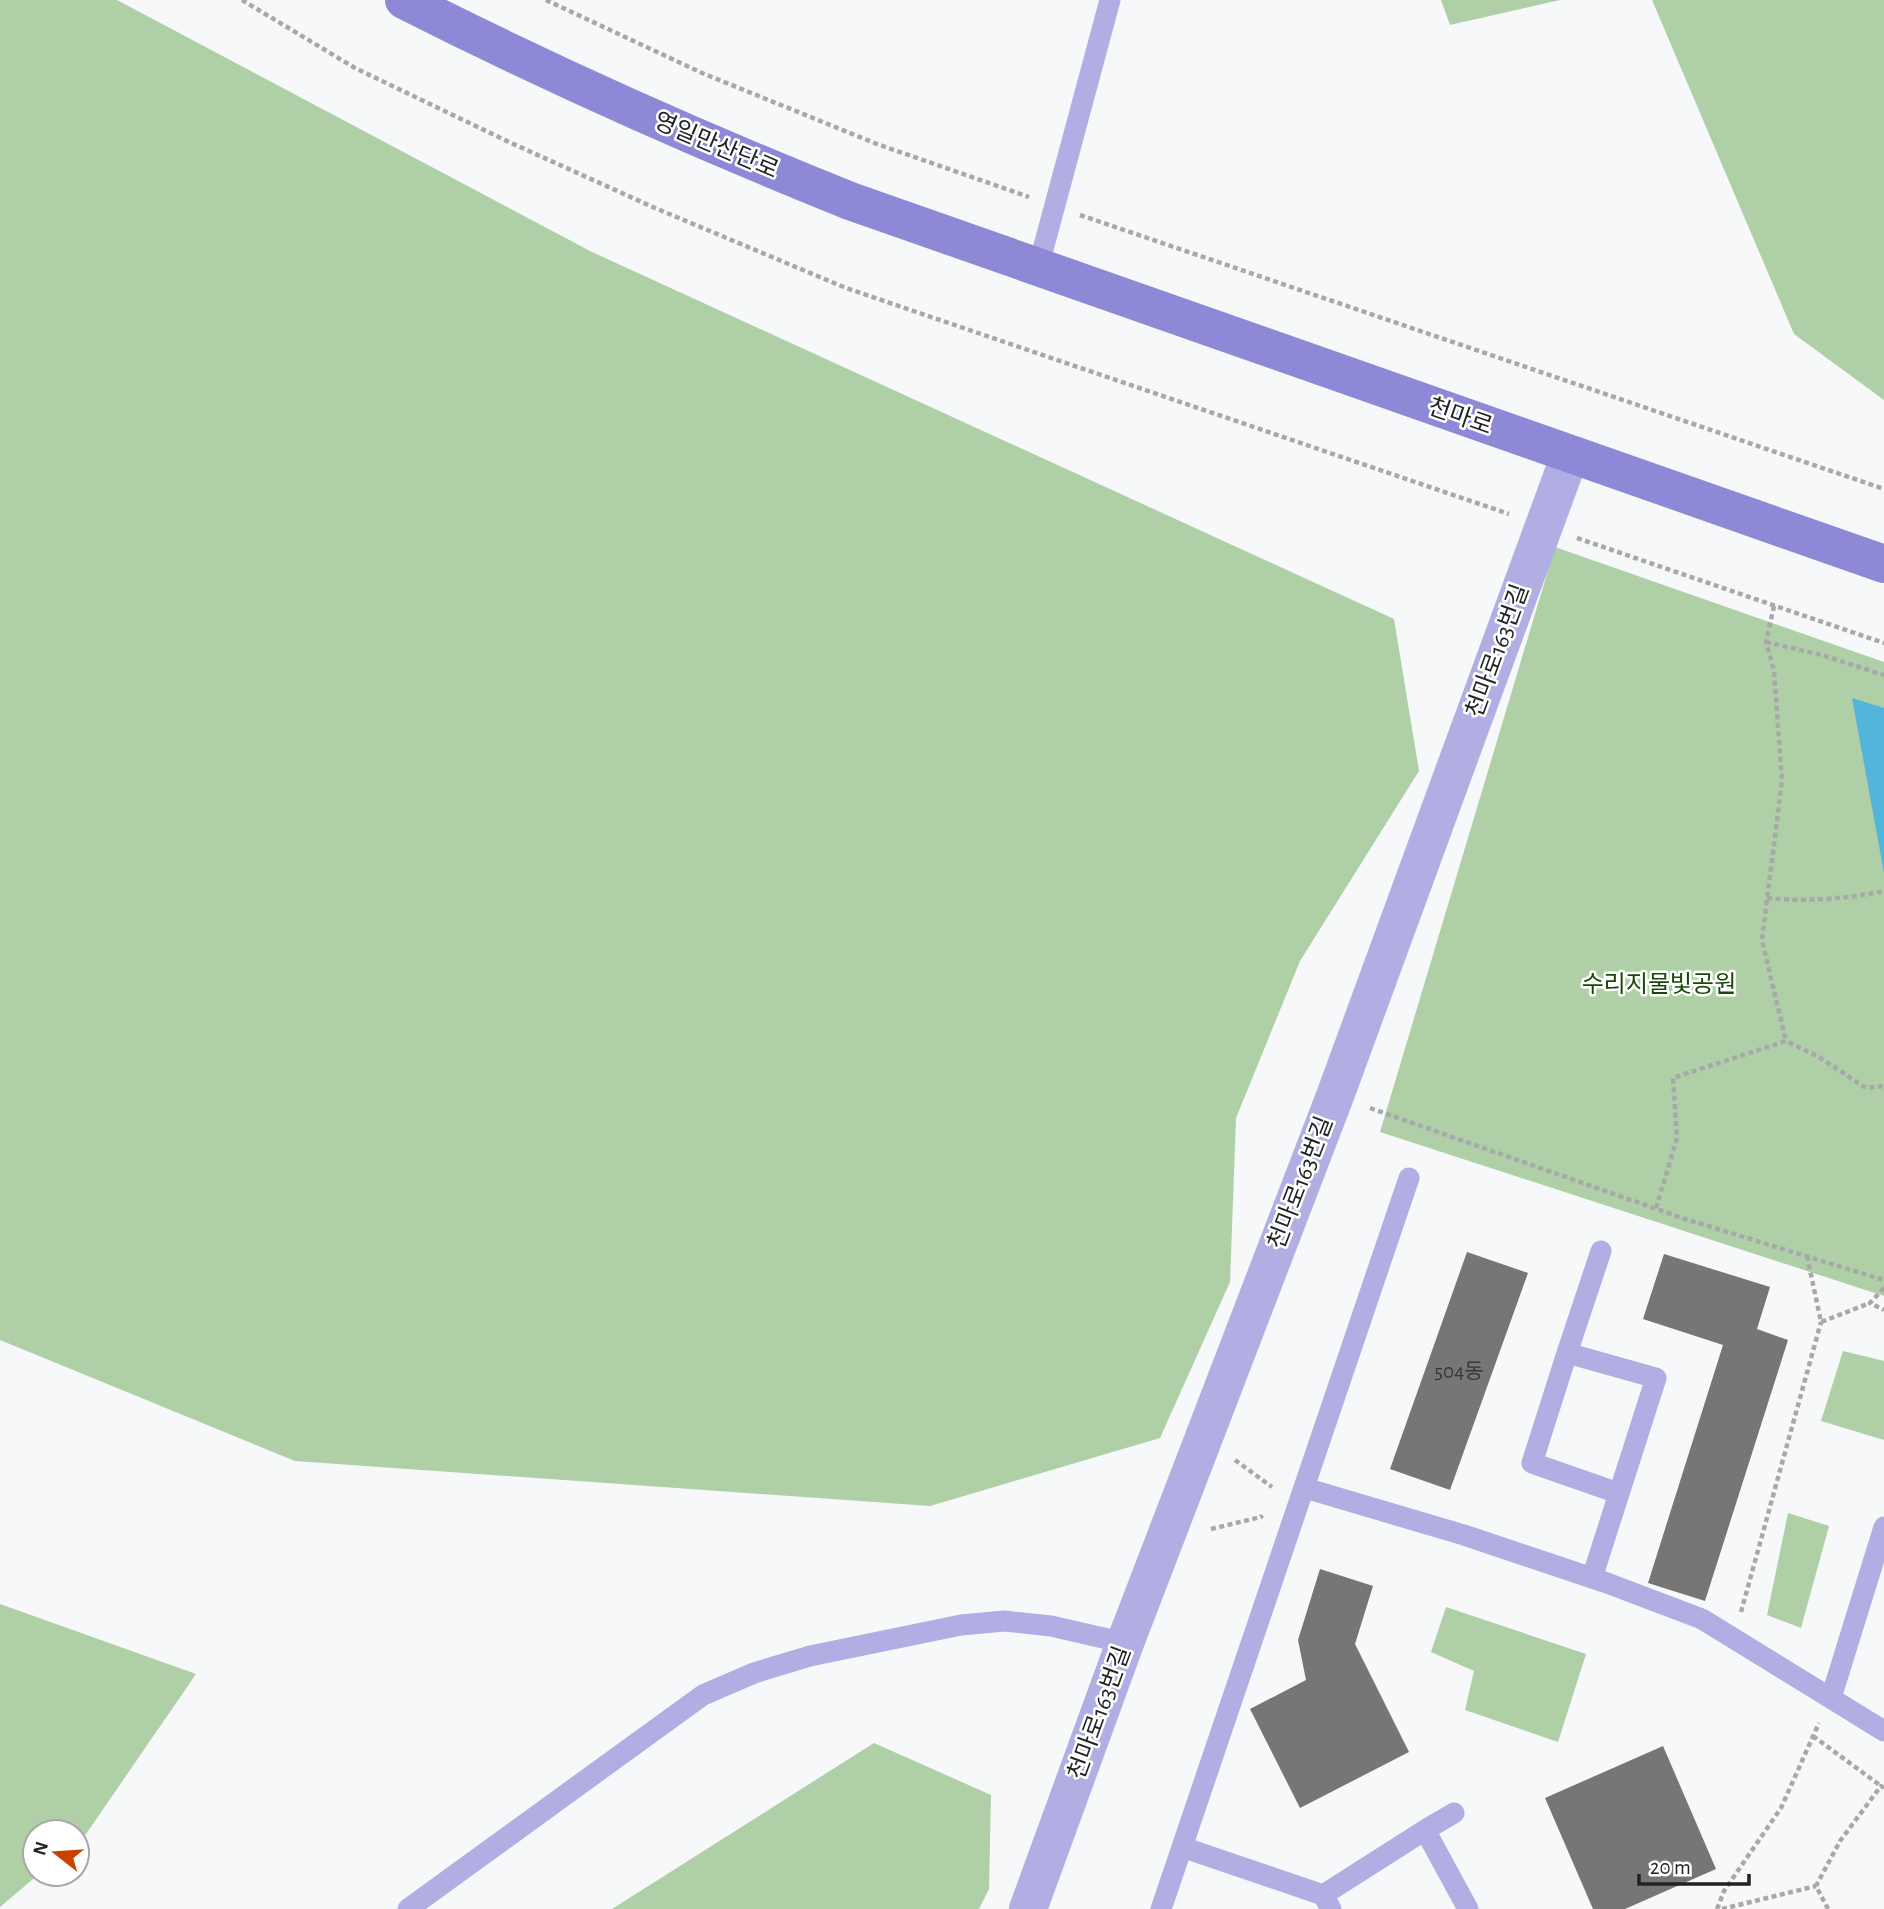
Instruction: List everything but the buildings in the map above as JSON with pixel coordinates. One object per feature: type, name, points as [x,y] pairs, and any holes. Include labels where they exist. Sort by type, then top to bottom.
[{"type":"street","name":"영일만산단로","points":[[404,0],[592,92],[712,146],[850,201],[1038,268]]},
{"type":"street","name":"천마로","points":[[1038,268],[1884,564]]},
{"type":"street","name":"천마로163번길","points":[[1028,1909],[1125,1643],[1335,1096],[1570,455]]},
{"type":"lane","points":[[1038,268],[1110,0]]},
{"type":"lane","points":[[1161,1909],[1409,1178]]},
{"type":"lane","points":[[1601,1251],[1532,1463],[1618,1493]]},
{"type":"lane","points":[[1567,1353],[1656,1378],[1592,1578]]},
{"type":"lane","points":[[1305,1488],[1464,1535],[1702,1619],[1884,1731]]},
{"type":"lane","points":[[1831,1698],[1884,1527]]},
{"type":"lane","points":[[408,1909],[703,1695],[754,1673],[810,1656],[961,1625],[1004,1620],[1051,1626],[1125,1643]]},
{"type":"lane","points":[[1182,1847],[1327,1902],[1424,1830],[1454,1813]]},
{"type":"lane","points":[[1424,1830],[1468,1909]]},
{"type":"path","points":[[242,0],[355,68],[509,142],[654,208],[846,288],[1513,516]]},
{"type":"path","points":[[546,0],[702,73],[864,139],[1884,489]]},
{"type":"path","points":[[1566,535],[1884,643]]},
{"type":"path","points":[[1774,606],[1766,642],[1774,671],[1782,780],[1762,940],[1786,1041]]},
{"type":"path","points":[[1766,642],[1822,655],[1884,675]]},
{"type":"path","points":[[1767,898],[1802,901],[1857,897],[1884,891]]},
{"type":"path","points":[[1656,1208],[1677,1138],[1674,1078],[1786,1041],[1819,1057],[1866,1088],[1884,1086]]},
{"type":"path","points":[[1335,1096],[1656,1208],[1884,1280]]},
{"type":"path","points":[[1734,1637],[1821,1322],[1807,1256]]},
{"type":"path","points":[[1821,1322],[1870,1303],[1884,1288]]},
{"type":"path","points":[[1870,1303],[1884,1310]]},
{"type":"path","points":[[1203,1438],[1273,1486],[1270,1492]]},
{"type":"path","points":[[1165,1539],[1261,1517],[1265,1508]]},
{"type":"path","points":[[1813,1736],[1883,1787],[1840,1841],[1816,1886],[1720,1909],[1724,1891],[1781,1808],[1813,1736],[1831,1698]]},
{"type":"path","points":[[1816,1886],[1828,1909]]},
{"type":"green space","points":[[0,0],[117,0],[592,252],[1394,619],[1419,771],[1300,961],[1236,1118],[1230,1282],[1160,1438],[930,1506],[295,1461],[0,1340]]},
{"type":"green space","points":[[1441,0],[1560,0],[1450,25]]},
{"type":"green space","points":[[1652,0],[1884,0],[1884,400],[1794,334]]},
{"type":"green space","name":"수리지물빛공원","points":[[1555,547],[1884,662],[1884,1296],[1380,1132]]},
{"type":"green space","points":[[1843,1351],[1884,1361],[1884,1440],[1821,1421]]},
{"type":"green space","points":[[1788,1513],[1829,1526],[1801,1628],[1767,1615]]},
{"type":"green space","points":[[0,1604],[196,1674],[91,1827],[91,1818],[21,1818],[22,1888],[0,1907]]},
{"type":"green space","points":[[1446,1607],[1586,1654],[1558,1742],[1465,1710],[1474,1671],[1431,1652]]},
{"type":"green space","points":[[874,1743],[991,1795],[989,1889],[979,1909],[612,1909]]},
{"type":"water","points":[[1852,698],[1884,708],[1884,873]]}]
